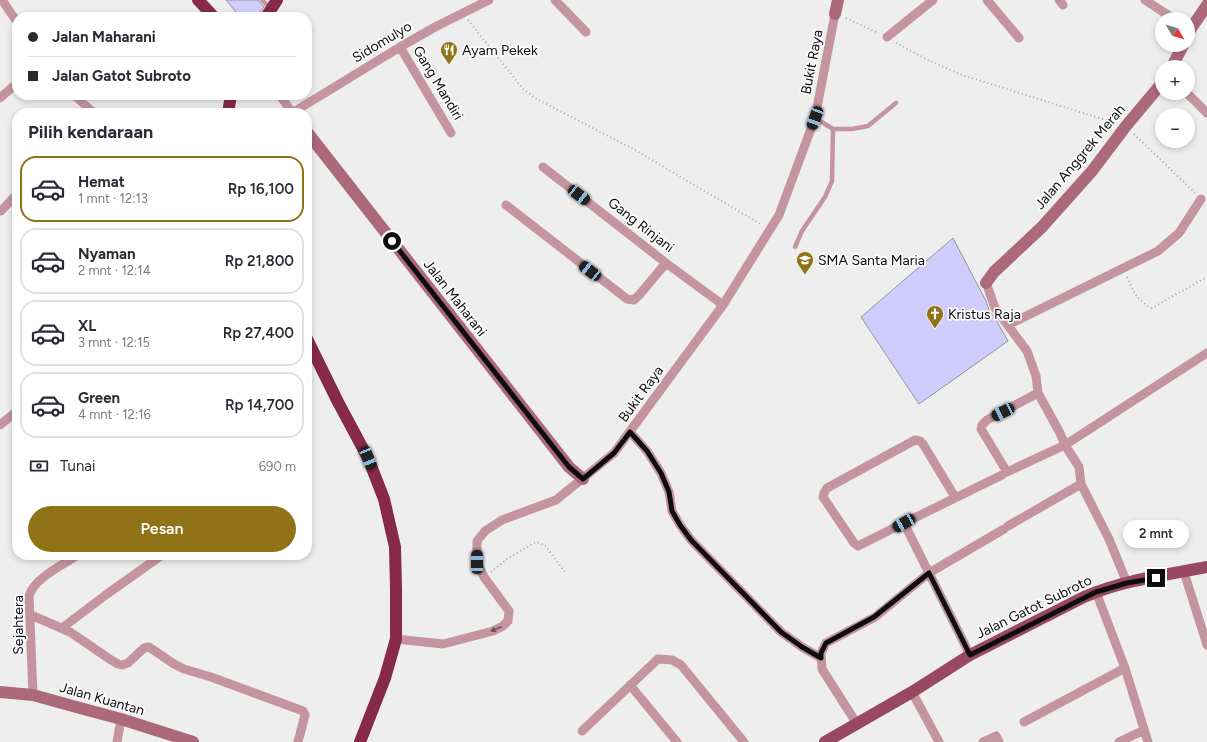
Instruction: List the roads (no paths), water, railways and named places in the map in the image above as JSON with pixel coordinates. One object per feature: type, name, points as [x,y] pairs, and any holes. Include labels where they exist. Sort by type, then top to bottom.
[{"type":"highway","points":[[198,0],[209,12]]},
{"type":"highway","points":[[312,349],[368,458],[384,499],[395,547],[396,639],[385,678],[363,741]]},
{"type":"main road","name":"Jalan Gatot Subroto","points":[[825,742],[912,692],[970,655],[1096,592],[1127,583],[1207,567]]},
{"type":"street","name":"Sidomulyo","points":[[300,108],[400,47],[435,27],[489,0]]},
{"type":"street","points":[[555,0],[586,32]]},
{"type":"street","points":[[836,14],[838,0]]},
{"type":"street","points":[[887,37],[933,0]]},
{"type":"street","points":[[987,0],[1019,38]]},
{"type":"street","points":[[1145,0],[1163,12]]},
{"type":"street","points":[[1195,23],[1207,5]]},
{"type":"street","points":[[2,6],[12,17]]},
{"type":"street","name":"Bukit Raya","points":[[396,639],[443,644],[493,631],[503,626],[508,620],[508,611],[484,577],[477,562],[477,541],[485,531],[502,520],[556,500],[614,453],[723,305],[779,215],[815,118],[836,14]]},
{"type":"street","name":"Gang Mandiri","points":[[400,47],[451,133]]},
{"type":"street","points":[[0,98],[12,87]]},
{"type":"street","name":"Jalan Anggrek Merah","points":[[987,285],[994,272],[1042,227],[1092,171],[1126,126],[1155,91]]},
{"type":"street","points":[[79,100],[88,108]]},
{"type":"street","points":[[1194,100],[1207,113]]},
{"type":"street","name":"Jalan Maharani","points":[[312,138],[569,467],[583,479]]},
{"type":"street","name":"Gang Rinjani","points":[[543,167],[666,263],[723,305]]},
{"type":"street","points":[[1,211],[12,199]]},
{"type":"street","points":[[1008,325],[1158,251],[1179,233],[1202,199]]},
{"type":"street","points":[[506,205],[626,299],[634,300],[666,263]]},
{"type":"street","points":[[987,285],[995,308],[1027,351],[1036,376],[1038,393],[1065,445],[1079,467],[1081,484],[1110,539],[1127,583]]},
{"type":"street","points":[[955,497],[923,444],[920,440],[915,440],[827,488],[823,497],[854,544],[858,546],[955,497],[1004,471],[1065,445],[1207,353]]},
{"type":"street","points":[[1004,471],[981,429],[982,425],[987,420],[1038,393]]},
{"type":"street","points":[[0,425],[12,415]]},
{"type":"street","points":[[630,432],[647,451],[661,473],[669,492],[672,511],[691,540],[781,632],[821,658]]},
{"type":"street","points":[[857,724],[822,669],[821,653],[826,643],[874,617],[929,573],[1081,484]]},
{"type":"street","points":[[904,523],[970,655]]},
{"type":"street","name":"Sejahtera","points":[[33,695],[31,615],[29,596],[34,586],[40,580],[70,560]]},
{"type":"street","points":[[62,628],[155,560]]},
{"type":"street","points":[[1184,572],[1207,645]]},
{"type":"street","points":[[1096,592],[1125,668],[1148,742]]},
{"type":"street","points":[[31,615],[70,632],[118,664],[122,665],[128,663],[144,648],[149,647],[184,669],[211,677],[303,711],[305,715],[298,742]]},
{"type":"street","points":[[582,732],[658,659],[672,660],[681,665],[744,742]]},
{"type":"street","points":[[1024,722],[1125,668]]},
{"type":"street","points":[[630,685],[677,742]]},
{"type":"street","name":"Jalan Kuantan","points":[[0,692],[33,695],[121,718],[194,742]]},
{"type":"street","points":[[912,692],[939,742]]},
{"type":"street","points":[[117,742],[121,718]]},
{"type":"street","points":[[1119,742],[1144,730]]},
{"type":"street","points":[[983,742],[996,736],[998,742]]},
{"type":"lane","points":[[262,0],[271,9]]},
{"type":"lane","points":[[815,118],[833,129],[868,126],[896,103]]},
{"type":"lane","points":[[795,247],[802,231],[825,197],[832,181],[833,129]]},
{"type":"place","name":"Ayam Pekek","points":[[449,65]]},
{"type":"place","name":"SMA Santa Maria","points":[[805,275]]},
{"type":"place","name":"Kristus Raja","points":[[935,329]]}]
